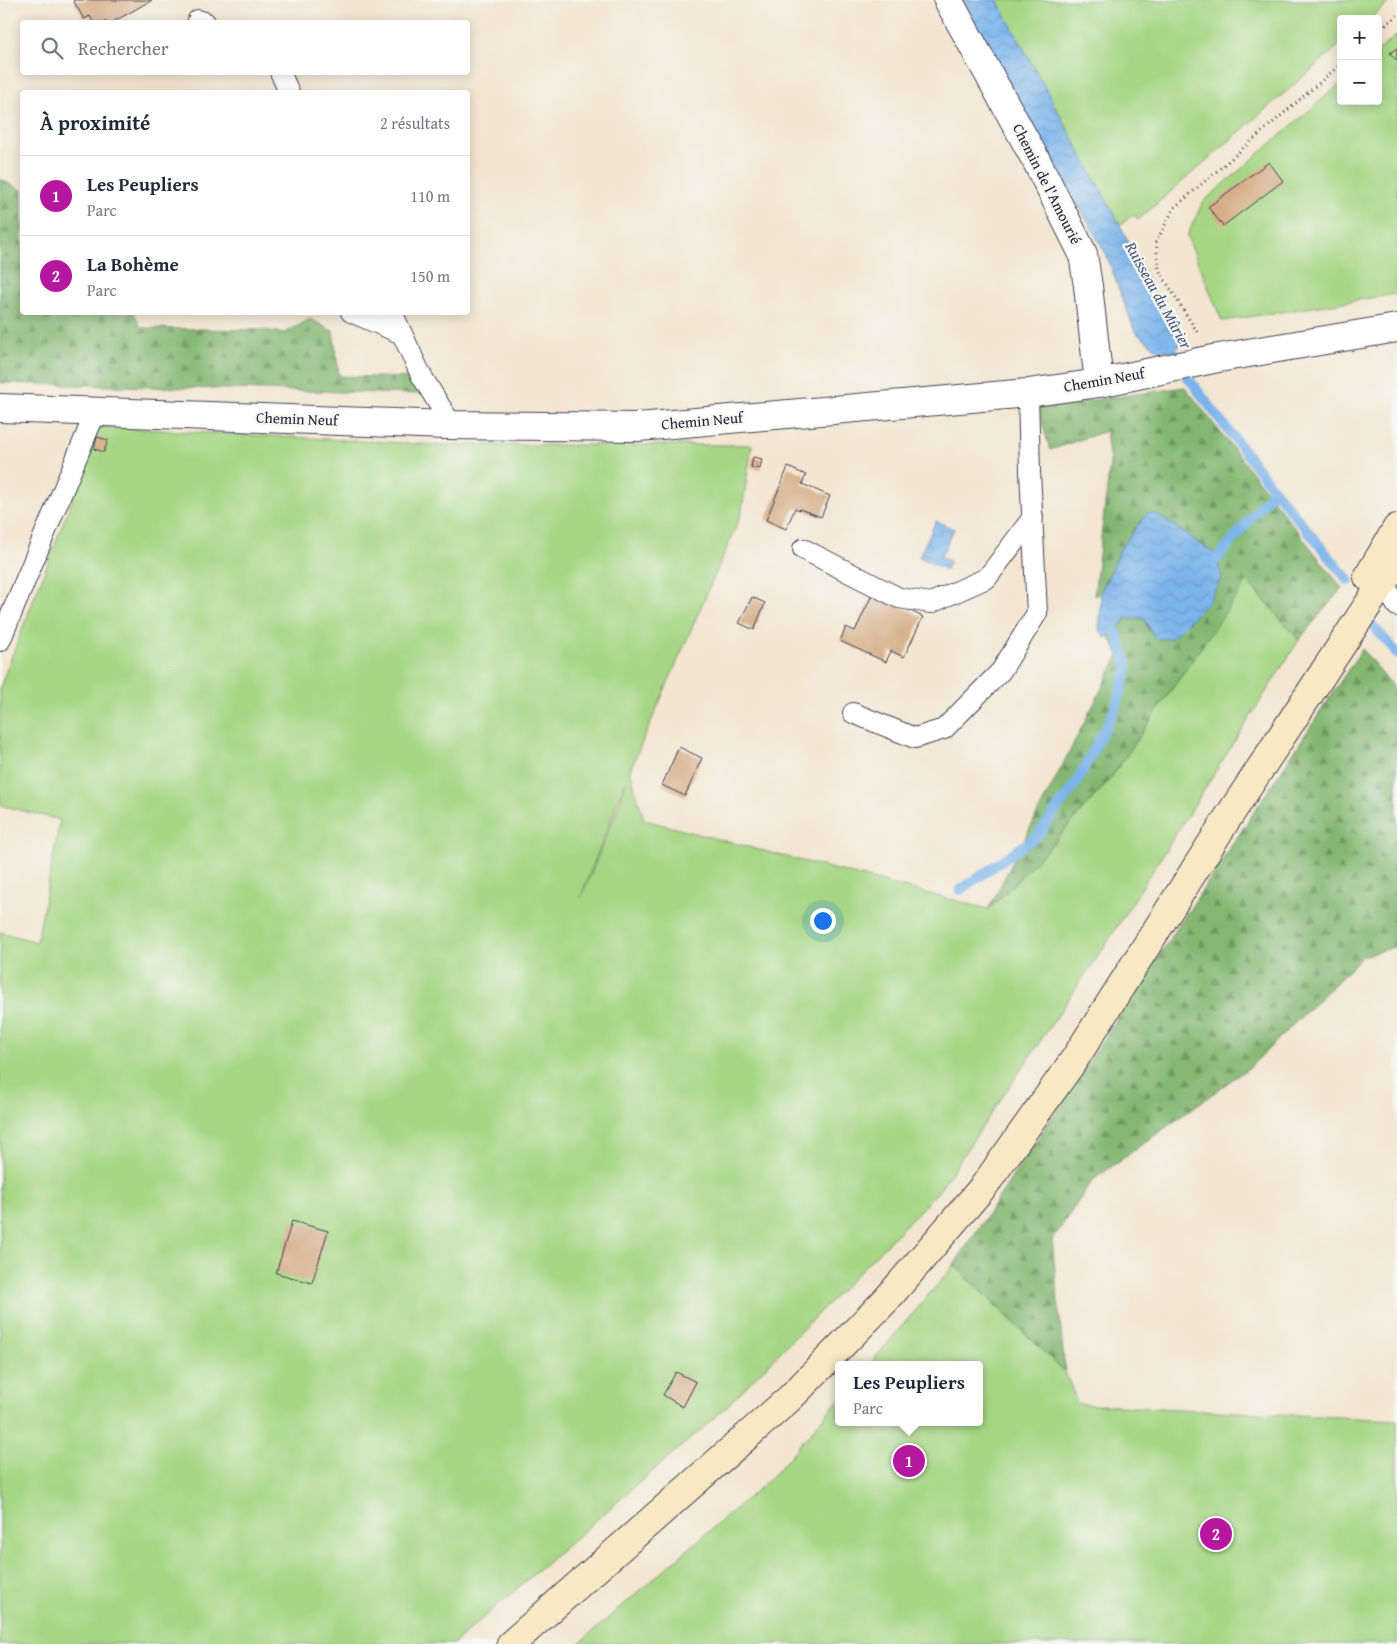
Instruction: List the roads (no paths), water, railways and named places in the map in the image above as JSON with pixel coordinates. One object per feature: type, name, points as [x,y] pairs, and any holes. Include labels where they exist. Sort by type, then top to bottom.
[{"type":"main road","points":[[1225,822],[1397,528]]},
{"type":"main road","points":[[511,1644],[790,1398],[887,1299],[984,1186],[1074,1060],[1225,822],[1390,571]]},
{"type":"street","name":"Chemin de l'Amourié","points":[[948,0],[1037,162],[1083,254],[1099,383]]},
{"type":"street","name":"Chemin Neuf","points":[[0,408],[451,424],[638,426],[1028,393],[1099,383],[1206,360],[1397,328]]},
{"type":"lane","points":[[281,75],[288,90]]},
{"type":"lane","points":[[358,315],[402,334]]},
{"type":"lane","points":[[393,315],[421,375],[451,424]]},
{"type":"lane","points":[[853,713],[915,738],[944,729],[1001,672],[1037,613],[1028,393]]},
{"type":"lane","points":[[0,641],[96,411]]},
{"type":"lane","points":[[803,549],[899,598],[931,603],[987,578],[1033,517]]},
{"type":"lane","points":[[1390,571],[1397,606]]},
{"type":"water","points":[[962,0],[997,0],[1120,225],[1182,345],[1161,352],[1135,332],[1106,254]]},
{"type":"water","points":[[1147,513],[1156,514],[1215,554],[1222,577],[1208,602],[1172,638],[1155,639],[1144,618],[1126,618],[1116,632],[1105,638],[1099,629],[1100,593],[1119,551]]},
{"type":"water","points":[[936,521],[954,529],[941,557],[950,561],[946,570],[919,557]]},
{"type":"waterway","name":"Ruisseau du Mûrier","points":[[1166,338],[1189,379],[1274,490],[1349,581]]},
{"type":"waterway","points":[[1217,559],[1274,490]]},
{"type":"waterway","name":"Ruisseau du Mûrier","points":[[1373,626],[1397,655]]},
{"type":"waterway","points":[[960,890],[1036,837],[1075,785],[1116,707],[1128,666],[1116,632]]},
{"type":"place","name":"Les Peupliers","points":[[909,1461]]},
{"type":"place","name":"La Bohème","points":[[1216,1534]]}]
